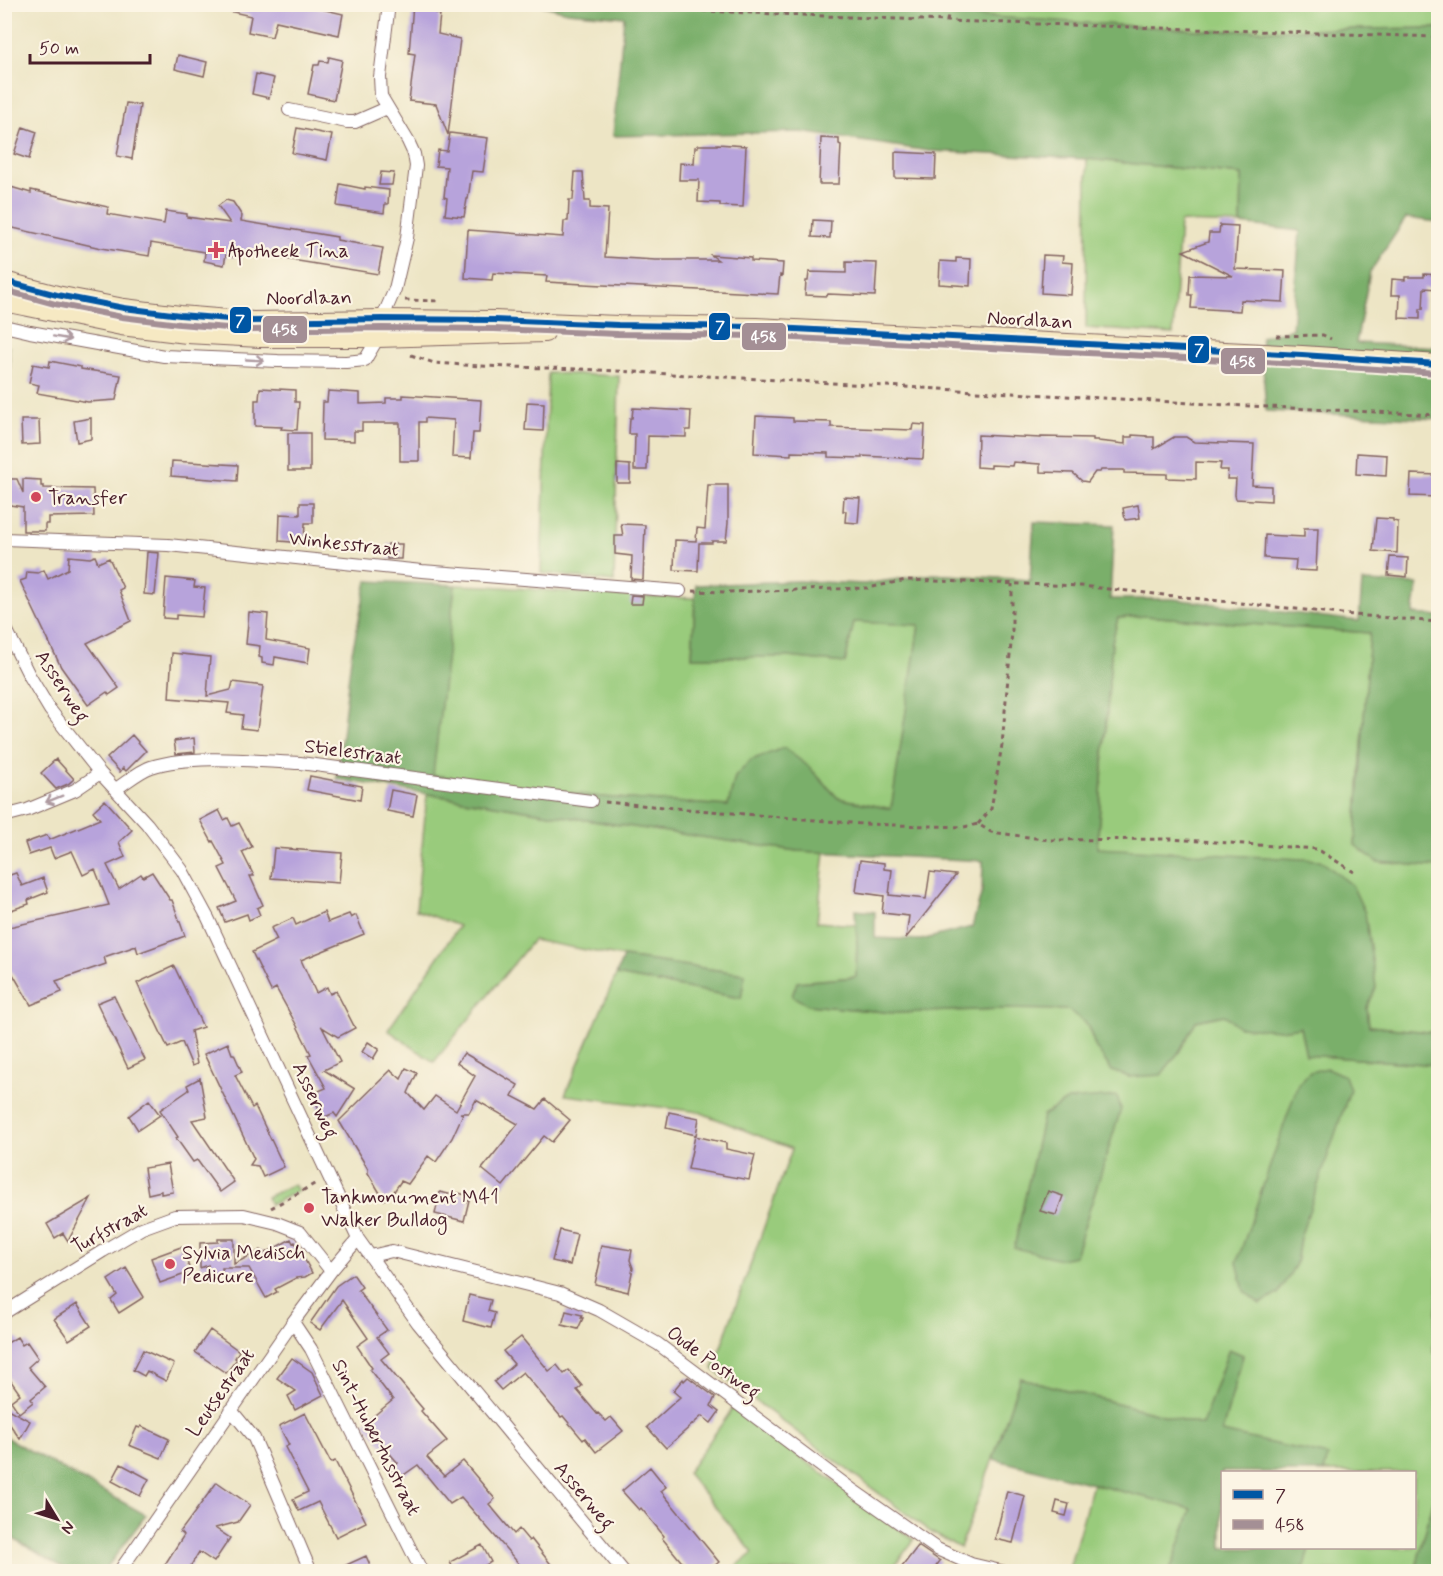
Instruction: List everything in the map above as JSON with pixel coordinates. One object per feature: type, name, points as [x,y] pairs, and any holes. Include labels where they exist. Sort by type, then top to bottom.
[{"type":"main road","name":"Noordlaan","points":[[4,281],[124,308],[253,321],[494,320],[756,327],[1438,364]]},
{"type":"main road","name":"Noordlaan","points":[[4,302],[121,326],[187,334],[260,338],[378,338],[571,332],[618,325]]},
{"type":"street","points":[[4,326],[164,356],[278,361],[365,360],[378,338],[382,319],[395,289],[405,248],[416,166],[414,154],[381,96],[380,77],[389,4]]},
{"type":"street","points":[[289,110],[355,122],[387,108]]},
{"type":"street","name":"Winkesstraat","points":[[4,538],[168,545],[422,570],[680,591]]},
{"type":"street","name":"Asserweg","points":[[4,625],[29,675],[50,710],[100,773],[147,824],[182,870],[208,918],[358,1239],[418,1323],[624,1572]]},
{"type":"street","name":"Stielestraat","points":[[116,789],[150,768],[189,760],[253,760],[300,763],[591,801]]},
{"type":"street","points":[[4,816],[27,810],[75,790],[100,773]]},
{"type":"street","name":"Turfstraat","points":[[4,1313],[142,1228],[176,1216],[244,1215],[277,1223],[300,1232],[330,1271]]},
{"type":"street","name":"Leutsestraat","points":[[119,1572],[293,1322],[330,1271],[358,1239]]},
{"type":"street","name":"Oude Postweg","points":[[371,1256],[392,1251],[560,1293],[599,1310],[658,1344],[854,1491],[938,1549],[971,1564],[1005,1572]]},
{"type":"street","name":"Sint-Hubertusstraat","points":[[293,1322],[311,1349],[423,1572]]},
{"type":"street","points":[[231,1410],[254,1438],[311,1572]]},
{"type":"path","points":[[622,4],[691,10],[947,21],[1438,37]]},
{"type":"path","points":[[947,21],[950,4]]},
{"type":"path","points":[[412,355],[434,363],[480,366],[1438,415]]},
{"type":"path","points":[[680,591],[867,588],[906,580],[1081,586],[1438,622]]},
{"type":"path","points":[[591,801],[862,824],[964,827],[978,824],[992,809],[1002,745],[1012,632],[1012,584]]},
{"type":"path","points":[[978,824],[991,832],[1050,840],[1171,839],[1317,849],[1354,872]]},
{"type":"path","points":[[254,1217],[330,1176]]},
{"type":"green space","points":[[791,4],[1212,31],[1438,28],[1438,222],[1406,218],[1370,272],[1356,343],[1438,347],[1438,419],[1266,411],[1261,337],[1292,329],[1300,231],[1241,224],[1242,175],[1087,159],[929,151],[801,132],[613,136],[624,17],[567,12],[541,5]]},
{"type":"green space","points":[[1438,4],[1438,28],[1212,31],[791,5]]},
{"type":"green space","points":[[1087,159],[1242,175],[1241,224],[1180,222],[1173,334],[1086,328]]},
{"type":"green space","points":[[4,347],[9,347],[10,380],[5,381]]},
{"type":"green space","points":[[548,373],[619,376],[614,582],[541,573]]},
{"type":"green space","points":[[1034,522],[1114,525],[1110,599],[1173,599],[1359,621],[1362,582],[1418,584],[1413,614],[1438,616],[1438,867],[1377,862],[1355,845],[1370,633],[1145,616],[1118,618],[1112,642],[1097,848],[1320,860],[1352,885],[1365,913],[1376,987],[1367,1008],[1369,1026],[1438,1033],[1438,1065],[1306,1055],[1300,1027],[1280,1030],[1239,1027],[1224,1015],[1196,1021],[1179,1052],[1161,1075],[1129,1077],[1112,1071],[1096,1048],[1087,1024],[1068,1010],[1002,1009],[896,1013],[808,1005],[792,996],[797,982],[856,977],[855,910],[875,912],[875,938],[921,940],[972,927],[982,891],[983,861],[797,851],[593,821],[337,779],[351,657],[367,581],[455,585],[433,775],[601,797],[728,806],[735,777],[751,760],[784,748],[808,766],[838,798],[891,809],[919,625],[854,622],[845,663],[789,657],[692,657],[696,585],[798,581],[864,584],[934,574],[1030,580]]},
{"type":"green space","points":[[455,585],[622,596],[695,598],[692,657],[789,657],[845,663],[854,622],[919,624],[892,809],[838,798],[808,766],[735,777],[728,806],[601,797],[432,775]]},
{"type":"green space","points":[[1145,616],[1370,633],[1355,845],[1377,862],[1438,867],[1438,1033],[1369,1026],[1367,1008],[1376,987],[1097,849],[1112,642],[1118,618]]},
{"type":"green space","points":[[427,794],[797,851],[825,852],[817,922],[856,925],[856,977],[797,982],[808,1005],[896,1013],[1002,1009],[1069,1010],[1087,1024],[1096,1048],[1179,1052],[1196,1021],[1224,1015],[1280,1030],[1300,1027],[1307,1055],[1438,1065],[1438,1290],[1433,1352],[1438,1353],[1438,1484],[1415,1571],[1303,1571],[1309,1549],[1416,1549],[1416,1471],[1324,1471],[1327,1456],[1222,1432],[1243,1356],[1229,1349],[1202,1425],[1020,1378],[960,1548],[932,1533],[713,1369],[792,1149],[699,1112],[565,1095],[616,975],[741,998],[745,974],[623,957],[533,940],[434,1062],[388,1030],[459,926],[416,910]],"holes":[[[1310,1072],[1300,1238],[1296,1264]]]},
{"type":"green space","points":[[623,957],[745,974],[741,998],[616,975]]},
{"type":"green space","points":[[1327,1068],[1345,1076],[1350,1090],[1300,1238],[1296,1264],[1278,1294],[1260,1304],[1244,1291],[1237,1262],[1298,1084],[1310,1072]]},
{"type":"green space","points":[[1117,1096],[1121,1109],[1075,1256],[1061,1259],[1014,1248],[1043,1115],[1068,1100]]},
{"type":"green space","points":[[294,1184],[298,1191],[270,1205],[267,1197]]},
{"type":"green space","points":[[1438,1290],[1438,1353],[1433,1353]]},
{"type":"green space","points":[[1229,1349],[1243,1355],[1222,1432],[1328,1456],[1324,1471],[1221,1471],[1221,1549],[1309,1549],[1303,1571],[1170,1571],[1192,1509],[993,1459],[1020,1378],[1202,1425]]},
{"type":"green space","points":[[733,1408],[914,1540],[890,1571],[730,1571],[753,1553],[687,1473]]},
{"type":"green space","points":[[5,1437],[146,1515],[104,1571],[69,1571],[5,1534]]},
{"type":"green space","points":[[1093,1484],[1192,1509],[1170,1571],[1068,1572]]},
{"type":"green space","points":[[1438,1484],[1438,1571],[1415,1571]]},
{"type":"building","points":[[225,4],[300,4],[343,14],[339,35],[276,21],[272,37],[248,32],[251,16],[224,10]]},
{"type":"building","points":[[413,4],[437,4],[436,14],[440,14],[438,34],[460,39],[448,135],[436,104],[409,101],[415,54],[409,53]]},
{"type":"building","points":[[178,55],[207,62],[204,76],[175,69]]},
{"type":"building","points":[[329,57],[342,60],[334,100],[308,94],[314,65],[319,65],[320,61],[328,62]]},
{"type":"building","points":[[256,74],[274,78],[269,98],[252,94]]},
{"type":"building","points":[[126,103],[140,105],[132,159],[117,156]]},
{"type":"building","points":[[23,127],[37,132],[29,159],[14,154]]},
{"type":"building","points":[[297,128],[332,135],[327,160],[292,153]]},
{"type":"building","points":[[450,133],[488,138],[483,172],[472,171],[464,217],[445,215],[447,167],[436,166],[438,150],[447,151]]},
{"type":"building","points":[[821,138],[839,139],[841,145],[839,184],[819,184]]},
{"type":"building","points":[[717,144],[746,146],[743,207],[698,202],[699,180],[679,180],[680,163],[694,164],[695,147]]},
{"type":"building","points":[[895,152],[936,154],[935,179],[895,178]]},
{"type":"building","points":[[381,172],[394,173],[392,185],[379,185]]},
{"type":"building","points":[[575,172],[583,172],[585,201],[590,201],[590,208],[608,209],[605,257],[718,260],[711,255],[783,263],[778,294],[546,282],[547,276],[493,273],[492,280],[465,278],[468,230],[563,237],[564,221],[568,221],[569,200],[573,200]]},
{"type":"building","points":[[340,184],[365,189],[365,187],[389,190],[388,204],[385,204],[384,213],[337,206]]},
{"type":"building","points":[[4,185],[31,193],[31,190],[108,207],[107,214],[164,224],[166,211],[187,214],[187,217],[230,223],[218,206],[226,200],[233,202],[242,216],[241,221],[337,237],[337,240],[383,248],[378,274],[236,251],[235,257],[226,255],[224,265],[204,261],[205,252],[151,243],[149,256],[101,248],[4,226]]},
{"type":"building","points":[[813,220],[831,221],[830,238],[812,237]]},
{"type":"building","points":[[1220,225],[1238,226],[1235,269],[1285,271],[1283,302],[1241,300],[1240,311],[1191,308],[1190,275],[1233,276],[1183,251],[1208,242],[1209,233],[1219,233]]},
{"type":"building","points":[[1043,255],[1063,256],[1062,262],[1073,263],[1071,295],[1041,293]]},
{"type":"building","points":[[956,258],[971,259],[970,286],[939,284],[940,261],[956,262]]},
{"type":"building","points":[[846,262],[877,263],[875,296],[805,295],[809,272],[846,273]]},
{"type":"building","points":[[1424,274],[1438,275],[1438,289],[1424,288],[1420,319],[1399,318],[1400,295],[1391,295],[1392,279],[1405,280],[1405,277],[1424,277]]},
{"type":"building","points":[[50,361],[81,367],[81,369],[121,375],[116,400],[88,402],[37,393],[39,385],[29,383],[33,364],[49,367]]},
{"type":"building","points":[[260,388],[295,390],[295,402],[299,402],[297,430],[255,426],[255,400],[259,400]]},
{"type":"building","points":[[328,391],[360,393],[360,404],[386,403],[386,398],[403,398],[403,395],[481,400],[479,433],[473,433],[471,458],[452,457],[454,420],[425,418],[425,422],[419,422],[419,461],[400,461],[400,423],[362,423],[362,431],[354,431],[354,441],[322,440],[323,402],[327,402]]},
{"type":"building","points":[[527,402],[544,403],[543,431],[525,430]]},
{"type":"building","points":[[633,408],[691,411],[690,430],[686,430],[686,437],[648,436],[647,470],[634,470],[635,434],[629,434]]},
{"type":"building","points":[[756,416],[793,418],[793,421],[831,422],[831,427],[912,430],[913,424],[925,425],[923,459],[828,457],[828,453],[791,452],[791,455],[754,453]]},
{"type":"building","points":[[91,418],[91,439],[77,442],[74,421]]},
{"type":"building","points":[[21,420],[39,420],[40,444],[22,445]]},
{"type":"building","points":[[288,433],[310,433],[310,471],[288,471]]},
{"type":"building","points":[[978,435],[1093,438],[1098,441],[1125,444],[1125,437],[1147,436],[1154,437],[1154,449],[1174,437],[1186,437],[1194,442],[1254,444],[1252,485],[1271,486],[1271,501],[1236,499],[1236,479],[1227,479],[1228,470],[1220,470],[1221,463],[1196,462],[1196,479],[1167,478],[1167,474],[1101,470],[1095,472],[1088,482],[1082,481],[1073,473],[1040,472],[1040,464],[1013,462],[1012,466],[977,467]]},
{"type":"building","points":[[1357,453],[1387,455],[1386,476],[1356,474]]},
{"type":"building","points":[[172,461],[238,465],[237,481],[171,476]]},
{"type":"building","points":[[617,464],[630,465],[630,483],[617,483]]},
{"type":"building","points":[[1411,474],[1438,475],[1438,497],[1410,496]]},
{"type":"building","points":[[4,479],[17,479],[23,493],[23,479],[41,480],[41,486],[44,488],[93,489],[94,516],[48,517],[45,531],[23,531],[23,507],[4,504]]},
{"type":"building","points":[[708,485],[728,485],[726,541],[699,543],[698,571],[674,570],[675,540],[696,541],[697,528],[705,529]]},
{"type":"building","points":[[844,497],[860,498],[858,523],[845,522]]},
{"type":"building","points":[[300,503],[313,503],[313,523],[305,523],[304,543],[279,541],[280,514],[300,515]]},
{"type":"building","points":[[1138,505],[1140,518],[1125,520],[1123,508]]},
{"type":"building","points":[[1376,518],[1393,519],[1398,522],[1397,553],[1373,551]]},
{"type":"building","points":[[621,524],[645,525],[643,580],[631,579],[632,556],[615,554],[615,536],[623,536]]},
{"type":"building","points":[[1304,528],[1318,528],[1316,571],[1295,570],[1296,560],[1264,558],[1265,535],[1304,537]]},
{"type":"building","points":[[388,544],[402,544],[401,559],[387,559]]},
{"type":"building","points":[[147,552],[159,553],[155,595],[144,594]]},
{"type":"building","points":[[69,556],[90,558],[95,556],[98,563],[109,558],[123,588],[119,590],[131,621],[87,643],[119,688],[109,695],[107,692],[88,705],[61,667],[20,581],[26,579],[27,572],[38,573],[44,570],[48,579],[68,569]]},
{"type":"building","points":[[1390,557],[1408,558],[1407,577],[1388,575]]},
{"type":"building","points":[[166,578],[195,581],[194,587],[205,588],[202,617],[176,615],[176,619],[163,618]]},
{"type":"building","points":[[631,595],[643,596],[642,604],[630,604]]},
{"type":"building","points":[[249,612],[268,614],[266,640],[310,648],[308,663],[275,657],[274,665],[262,663],[262,658],[259,657],[260,646],[246,644]]},
{"type":"building","points":[[172,653],[210,657],[207,696],[231,690],[233,682],[263,686],[257,730],[241,728],[243,715],[227,713],[229,703],[169,698]]},
{"type":"building","points":[[132,735],[146,751],[126,771],[123,768],[120,772],[107,758]]},
{"type":"building","points":[[194,738],[195,752],[176,754],[174,741]]},
{"type":"building","points":[[56,759],[74,779],[56,789],[41,773]]},
{"type":"building","points":[[310,776],[362,786],[360,800],[307,790]]},
{"type":"building","points":[[391,790],[417,795],[413,816],[387,811]]},
{"type":"building","points":[[105,800],[132,830],[119,842],[125,857],[107,865],[119,889],[141,874],[143,877],[152,872],[172,900],[185,936],[138,953],[136,946],[104,957],[106,964],[56,981],[62,992],[31,1005],[4,959],[4,928],[109,905],[95,869],[83,875],[72,851],[54,858],[50,848],[29,855],[25,843],[47,835],[49,840],[100,819],[93,811]]},
{"type":"building","points":[[219,810],[224,820],[228,818],[232,826],[239,823],[252,847],[242,852],[254,876],[250,876],[263,905],[257,908],[260,915],[249,920],[247,914],[225,922],[219,908],[236,901],[219,868],[226,865],[200,820]]},
{"type":"building","points":[[274,848],[342,853],[339,883],[271,878]]},
{"type":"building","points":[[860,860],[884,863],[884,869],[892,870],[889,895],[926,899],[930,872],[956,875],[906,938],[909,916],[882,913],[884,896],[856,892]]},
{"type":"building","points":[[16,873],[22,886],[43,878],[48,892],[28,900],[29,904],[11,910],[4,894],[4,877]]},
{"type":"building","points":[[324,912],[328,922],[349,914],[351,918],[356,915],[364,934],[301,960],[316,993],[327,987],[330,994],[336,991],[355,1028],[338,1037],[322,1027],[340,1062],[324,1070],[355,1089],[337,1117],[334,1113],[323,1118],[312,1094],[326,1088],[308,1055],[311,1054],[297,1026],[276,988],[271,991],[252,952],[277,940],[271,928],[293,918],[296,925]]},
{"type":"building","points":[[174,966],[203,1027],[191,1031],[197,1064],[192,1066],[182,1042],[168,1048],[137,983]]},
{"type":"building","points":[[114,996],[145,1060],[128,1068],[97,1003]]},
{"type":"building","points":[[368,1042],[379,1049],[373,1059],[362,1052]]},
{"type":"building","points":[[228,1043],[242,1072],[235,1075],[252,1108],[255,1106],[284,1167],[263,1177],[258,1166],[250,1165],[254,1159],[204,1054]]},
{"type":"building","points":[[464,1053],[518,1085],[512,1096],[537,1109],[545,1099],[570,1120],[552,1142],[544,1136],[503,1186],[482,1169],[518,1124],[476,1100],[469,1113],[460,1113],[463,1114],[452,1138],[436,1162],[428,1156],[408,1184],[401,1181],[391,1196],[384,1200],[339,1121],[391,1070],[401,1079],[406,1068],[417,1073],[408,1093],[424,1110],[435,1096],[456,1110],[475,1076],[457,1063]]},
{"type":"building","points":[[200,1078],[207,1117],[192,1120],[234,1182],[220,1192],[197,1160],[193,1162],[160,1110],[189,1090],[187,1085]]},
{"type":"building","points":[[149,1100],[160,1115],[138,1130],[129,1116]]},
{"type":"building","points":[[669,1112],[699,1118],[696,1135],[666,1128]]},
{"type":"building","points":[[695,1136],[726,1143],[726,1149],[755,1155],[749,1180],[688,1169]]},
{"type":"building","points":[[168,1164],[173,1192],[161,1194],[161,1191],[148,1194],[144,1168]]},
{"type":"building","points":[[1048,1191],[1063,1196],[1056,1215],[1040,1211]]},
{"type":"building","points":[[440,1192],[470,1196],[464,1221],[435,1214]]},
{"type":"building","points":[[91,1198],[68,1241],[63,1233],[55,1238],[47,1224]]},
{"type":"building","points":[[560,1230],[577,1234],[570,1265],[552,1261]]},
{"type":"building","points":[[218,1239],[234,1239],[234,1264],[261,1250],[264,1254],[291,1239],[293,1243],[295,1242],[312,1273],[275,1289],[277,1292],[266,1298],[249,1268],[222,1268],[222,1275],[208,1275],[208,1265],[200,1268],[200,1243],[218,1242]]},
{"type":"building","points":[[601,1245],[632,1250],[630,1260],[633,1268],[628,1292],[595,1284]]},
{"type":"building","name":"Sylvia Medisch Pedicure","points":[[181,1247],[191,1272],[160,1283],[151,1258]]},
{"type":"building","points":[[126,1268],[144,1297],[119,1313],[111,1300],[117,1295],[108,1280]]},
{"type":"building","points":[[353,1274],[362,1287],[358,1290],[387,1330],[377,1337],[389,1353],[381,1359],[447,1441],[427,1457],[444,1476],[463,1461],[495,1499],[489,1504],[514,1534],[519,1529],[529,1541],[531,1539],[557,1572],[526,1572],[461,1497],[450,1504],[418,1465],[398,1479],[391,1469],[398,1463],[364,1424],[393,1400],[370,1370],[372,1368],[357,1346],[368,1338],[342,1300],[320,1330],[310,1323],[336,1286]]},
{"type":"building","points":[[469,1295],[491,1300],[488,1311],[495,1313],[491,1328],[463,1321]]},
{"type":"building","points":[[77,1304],[91,1326],[69,1340],[54,1319]]},
{"type":"building","points":[[566,1311],[582,1315],[578,1329],[562,1325]]},
{"type":"building","points":[[210,1330],[239,1351],[235,1358],[237,1359],[226,1373],[195,1352]]},
{"type":"building","points":[[17,1337],[22,1345],[27,1342],[38,1358],[28,1367],[45,1387],[31,1399],[33,1402],[19,1413],[11,1401],[20,1394],[4,1371],[4,1345]]},
{"type":"building","points":[[521,1337],[549,1371],[557,1365],[564,1374],[569,1370],[582,1386],[577,1390],[597,1414],[606,1421],[611,1417],[623,1431],[596,1452],[563,1416],[561,1417],[523,1372],[501,1390],[494,1382],[514,1364],[503,1351]]},
{"type":"building","points":[[143,1350],[174,1364],[166,1381],[147,1371],[144,1376],[133,1370]]},
{"type":"building","points":[[292,1358],[312,1372],[323,1395],[295,1410],[288,1396],[296,1391],[277,1378]]},
{"type":"building","points":[[688,1377],[715,1397],[711,1406],[719,1412],[711,1423],[702,1416],[666,1448],[647,1427],[680,1397],[673,1391],[683,1379],[684,1381]]},
{"type":"building","points":[[4,1407],[30,1421],[20,1439],[4,1416]]},
{"type":"building","points":[[305,1413],[331,1463],[335,1461],[366,1522],[336,1537],[318,1502],[299,1511],[293,1499],[308,1492],[285,1447],[289,1445],[279,1426]]},
{"type":"building","points":[[141,1426],[169,1439],[161,1458],[129,1445],[137,1427]]},
{"type":"building","points":[[121,1464],[149,1479],[140,1496],[112,1481]]},
{"type":"building","points":[[650,1467],[666,1487],[661,1491],[719,1562],[707,1572],[690,1572],[641,1508],[639,1510],[622,1491]]},
{"type":"building","points":[[217,1482],[250,1505],[238,1522],[215,1528],[230,1538],[214,1562],[199,1552],[187,1572],[160,1572],[184,1535],[180,1532]]},
{"type":"building","points":[[1007,1491],[1025,1496],[1013,1543],[995,1539]]},
{"type":"building","points":[[1057,1501],[1069,1504],[1066,1516],[1054,1513]]},
{"type":"building","points":[[482,1545],[491,1562],[474,1572],[455,1572],[450,1562]]},
{"type":"building","points":[[918,1546],[940,1561],[932,1572],[898,1572]]},
{"type":"building","points":[[366,1556],[373,1572],[331,1572]]},
{"type":"transit line","name":"7","points":[[4,281],[57,295],[124,308],[253,321],[494,320],[756,327],[1438,364]]},
{"type":"transit line","name":"458","points":[[4,290],[55,304],[122,317],[252,330],[494,329],[756,336],[1437,373]]},
{"type":"place","name":"Apotheek Tina","points":[[216,250]]},
{"type":"place","name":"Transfer","points":[[36,497]]},
{"type":"place","name":"Tankmonument M41 Walker Bulldog","points":[[309,1208]]},
{"type":"place","name":"Sylvia Medisch Pedicure","points":[[170,1264]]}]
